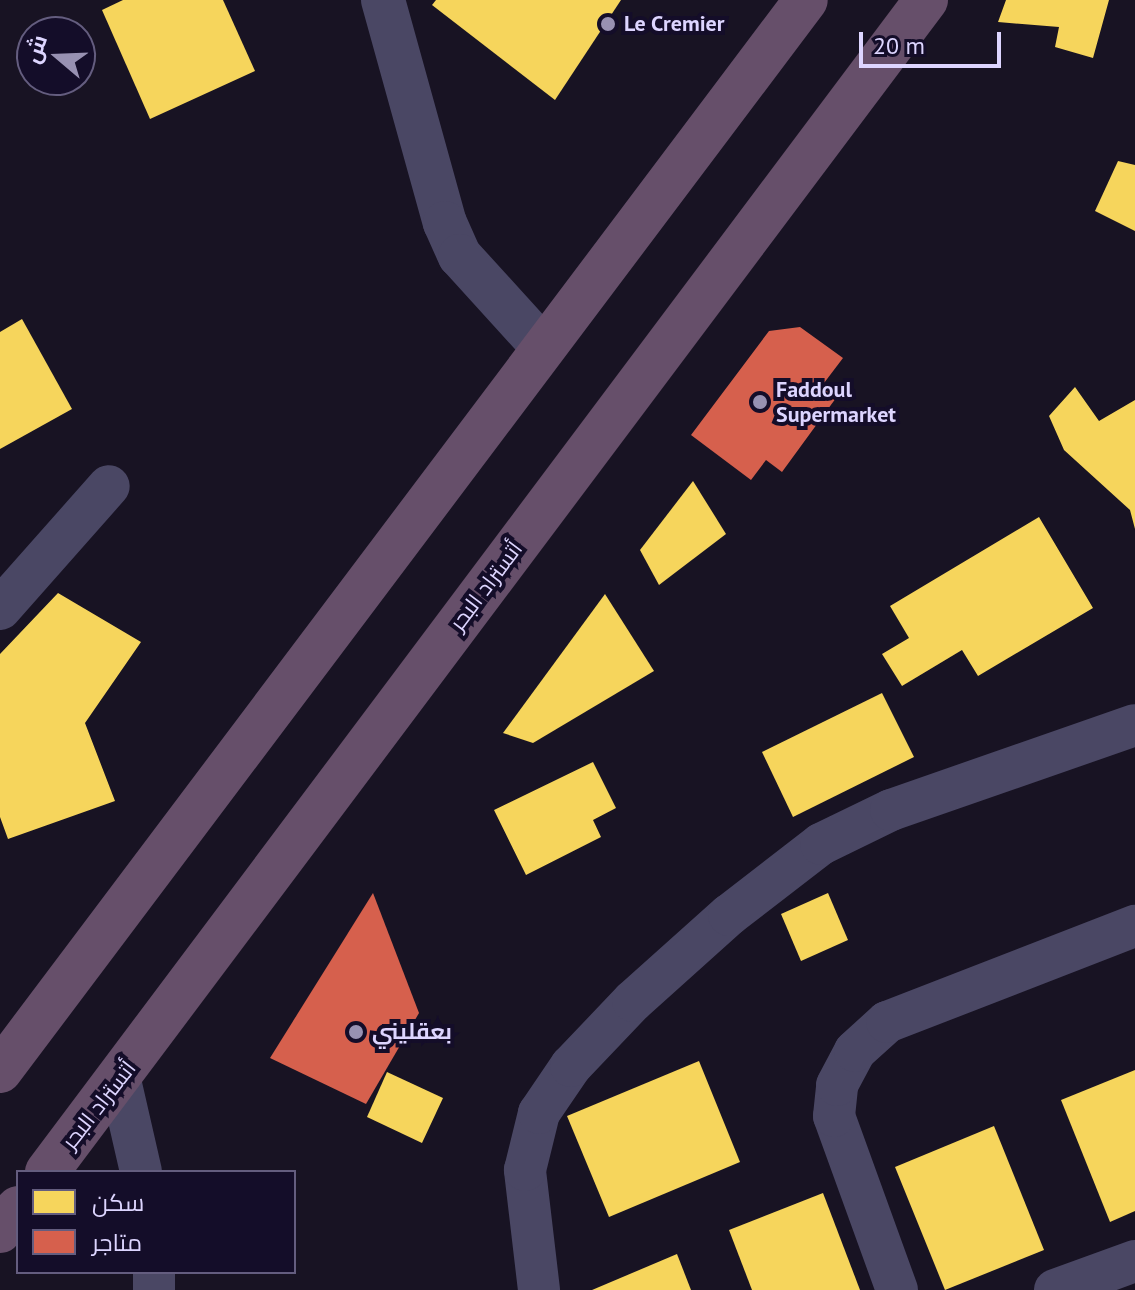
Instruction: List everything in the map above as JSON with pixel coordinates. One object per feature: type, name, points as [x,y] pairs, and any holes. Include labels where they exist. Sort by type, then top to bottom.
[{"type":"highway","points":[[0,1071],[542,346],[806,0]]},
{"type":"highway","name":"أتستراد البحر","points":[[49,1170],[120,1080],[926,0]]},
{"type":"highway","points":[[0,1231],[16,1211]]},
{"type":"street","points":[[383,0],[450,234],[476,277],[542,346]]},
{"type":"street","points":[[0,609],[109,486]]},
{"type":"street","points":[[539,1290],[525,1170],[539,1113],[571,1066],[633,1001],[729,915],[821,844],[891,810],[1135,725]]},
{"type":"street","points":[[897,1290],[834,1116],[837,1085],[855,1051],[887,1022],[1135,926]]},
{"type":"street","points":[[120,1080],[141,1170]]},
{"type":"street","points":[[1055,1290],[1135,1261]]},
{"type":"building: سكن","points":[[123,0],[223,0],[255,71],[150,119],[102,10]]},
{"type":"building: سكن","points":[[436,0],[621,0],[555,100],[432,5]]},
{"type":"building: سكن","points":[[1006,0],[1109,0],[1093,58],[1055,47],[1059,27],[998,22]]},
{"type":"building: سكن","points":[[1118,161],[1135,165],[1135,231],[1095,211]]},
{"type":"building: سكن","points":[[22,319],[72,409],[0,449],[0,332]]},
{"type":"building: سكن","points":[[1075,387],[1099,421],[1135,400],[1135,529],[1130,510],[1064,450],[1049,416]]},
{"type":"building: سكن","points":[[693,481],[726,534],[659,585],[640,550]]},
{"type":"building: سكن","points":[[1039,517],[1093,608],[978,676],[962,650],[902,686],[882,654],[909,638],[890,606]]},
{"type":"building: سكن","points":[[58,593],[141,642],[85,723],[115,801],[8,839],[0,817],[0,654]]},
{"type":"building: سكن","points":[[605,594],[654,671],[533,743],[503,733]]},
{"type":"building: سكن","points":[[882,693],[914,757],[793,817],[762,752]]},
{"type":"building: سكن","points":[[593,762],[616,808],[593,820],[601,837],[526,875],[494,810]]},
{"type":"building: سكن","points":[[828,893],[848,940],[801,961],[781,914]]},
{"type":"building: سكن","points":[[699,1061],[740,1162],[609,1217],[567,1116]]},
{"type":"building: سكن","points":[[1135,1070],[1135,1211],[1110,1222],[1061,1100]]},
{"type":"building: سكن","points":[[387,1072],[443,1098],[422,1143],[367,1117]]},
{"type":"building: سكن","points":[[994,1126],[1044,1250],[945,1290],[895,1167]]},
{"type":"building: سكن","points":[[823,1193],[860,1290],[752,1290],[729,1230]]},
{"type":"building: سكن","points":[[677,1254],[691,1290],[592,1290]]},
{"type":"building: متاجر","points":[[800,327],[843,358],[821,387],[836,398],[782,472],[766,460],[751,480],[691,435],[769,331]]},
{"type":"building: متاجر","points":[[373,893],[419,1013],[366,1104],[270,1058]]},
{"type":"place","name":"Le Cremier","points":[[608,24]]},
{"type":"place","name":"Faddoul Supermarket","points":[[760,402]]},
{"type":"place","name":"بعقليني","points":[[356,1032]]}]
